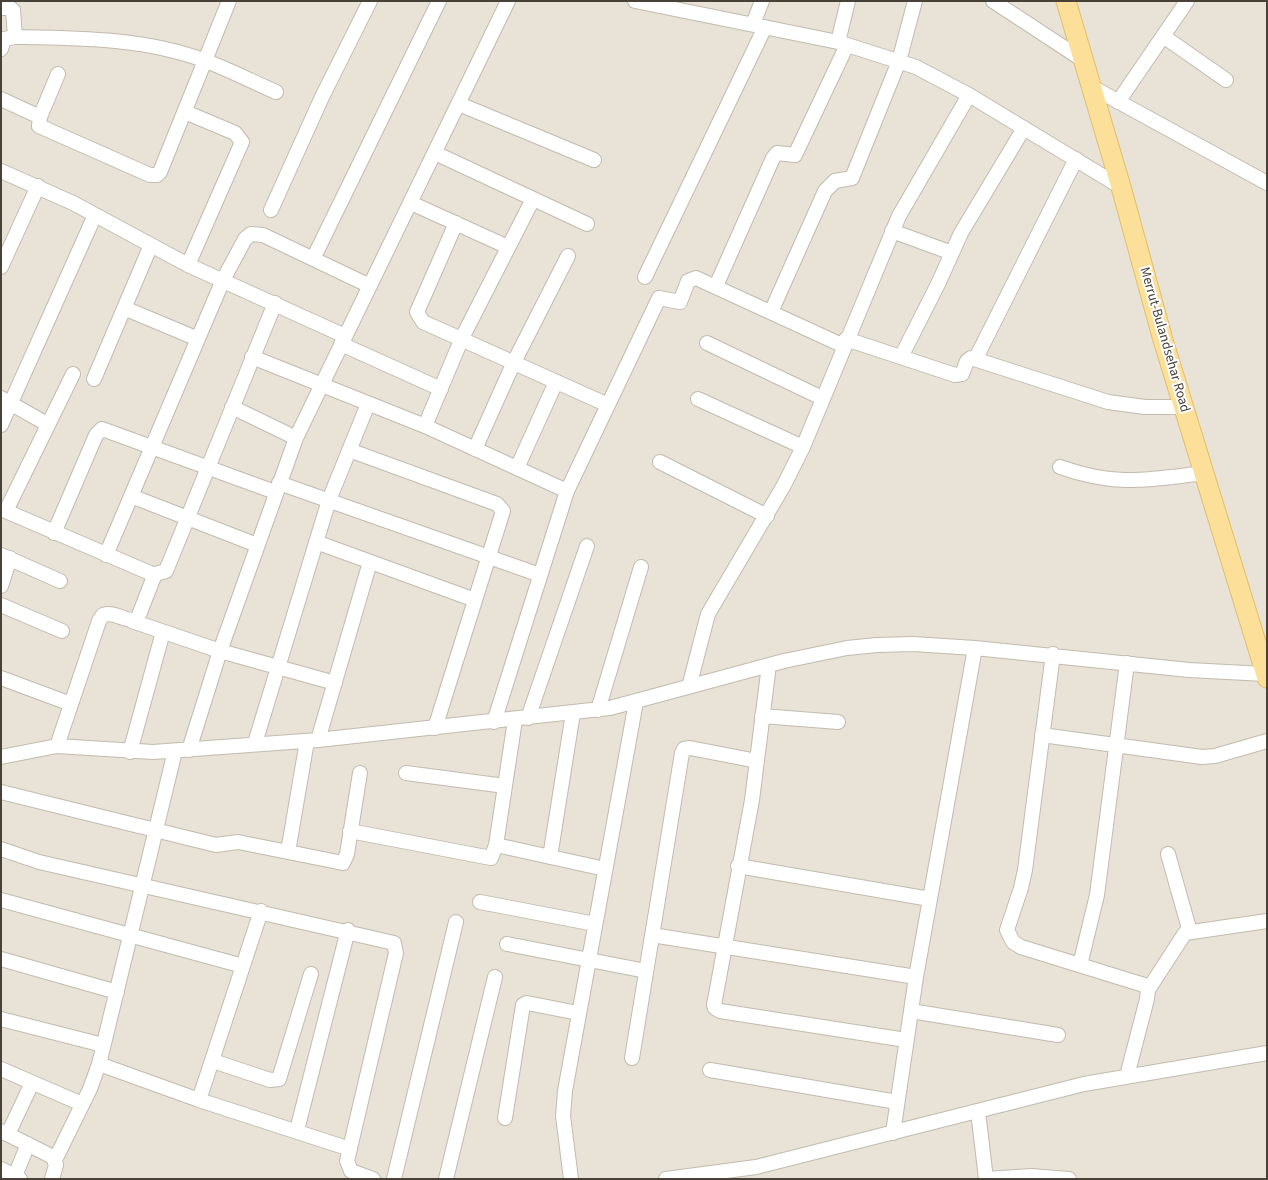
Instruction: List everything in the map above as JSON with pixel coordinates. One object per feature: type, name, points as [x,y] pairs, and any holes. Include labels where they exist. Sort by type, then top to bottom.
[{"type":"main road","name":"Merrut-Bulandsehar Road","points":[[1066,1],[1183,406],[1266,676]]},
{"type":"street","points":[[58,74],[40,117],[39,126],[153,176],[160,172],[229,1]]},
{"type":"street","points":[[271,210],[322,97],[370,1]]},
{"type":"street","points":[[313,259],[439,1]]},
{"type":"street","points":[[52,1179],[56,1169],[55,1160],[99,1064],[156,830],[182,751],[220,651],[277,487],[296,438],[321,385],[508,1]]},
{"type":"street","points":[[636,1],[843,43],[899,61],[937,77],[969,95],[1121,187]]},
{"type":"street","points":[[645,277],[759,26],[762,1]]},
{"type":"street","points":[[716,286],[773,158],[777,153],[796,155],[843,43],[848,1]]},
{"type":"street","points":[[771,312],[825,191],[835,182],[852,178],[899,61],[915,1]]},
{"type":"street","points":[[993,1],[1083,60]]},
{"type":"street","points":[[1118,102],[1188,1]]},
{"type":"street","points":[[1,8],[13,10],[15,37]]},
{"type":"street","points":[[1164,36],[1226,80]]},
{"type":"street","points":[[1,49],[4,39],[15,37],[122,41],[205,61],[276,92]]},
{"type":"street","points":[[1090,86],[1267,183]]},
{"type":"street","points":[[689,687],[708,614],[768,516],[803,446],[892,231],[908,198],[969,95]]},
{"type":"street","points":[[1,99],[40,117]]},
{"type":"street","points":[[459,104],[594,160]]},
{"type":"street","points":[[185,112],[235,133],[242,142],[188,265]]},
{"type":"street","points":[[901,357],[974,210],[1024,128]]},
{"type":"street","points":[[435,153],[587,224]]},
{"type":"street","points":[[976,358],[1076,159]]},
{"type":"street","points":[[1,171],[38,186],[188,265],[275,303],[343,340],[441,389]]},
{"type":"street","points":[[1,268],[38,186]]},
{"type":"street","points":[[425,426],[462,338],[532,199]]},
{"type":"street","points":[[411,202],[508,247]]},
{"type":"street","points":[[1,425],[6,400],[95,215]]},
{"type":"street","points":[[456,223],[416,312],[423,322],[608,405]]},
{"type":"street","points":[[892,231],[952,253]]},
{"type":"street","points":[[106,555],[223,280],[245,239],[251,234],[263,235],[370,286]]},
{"type":"street","points":[[94,379],[151,245]]},
{"type":"street","points":[[475,449],[514,362],[568,256]]},
{"type":"street","points":[[494,722],[567,491],[659,298],[680,302],[691,278],[716,286],[771,312],[845,343],[901,357],[956,375],[962,374],[966,361],[976,358],[998,368],[1108,402],[1146,407],[1183,406]]},
{"type":"street","points":[[72,374],[4,510],[54,533],[155,574],[166,571],[207,466],[275,303]]},
{"type":"street","points":[[124,308],[198,339]]},
{"type":"street","points":[[707,343],[822,398]]},
{"type":"street","points":[[252,357],[425,426],[567,491]]},
{"type":"street","points":[[517,468],[556,382]]},
{"type":"street","points":[[6,400],[47,424]]},
{"type":"street","points":[[698,400],[803,446]]},
{"type":"street","points":[[255,743],[329,500],[368,404]]},
{"type":"street","points":[[232,406],[296,438]]},
{"type":"street","points":[[54,533],[98,431],[107,430],[207,466],[329,500],[540,575]]},
{"type":"street","points":[[350,450],[501,506],[503,514],[435,728]]},
{"type":"street","points":[[660,462],[768,516]]},
{"type":"street","points":[[1060,467],[1090,478],[1127,482],[1204,474]]},
{"type":"street","points":[[131,496],[257,545]]},
{"type":"street","points":[[316,542],[475,600]]},
{"type":"street","points":[[350,831],[491,858],[496,846],[504,786],[521,719],[587,546]]},
{"type":"street","points":[[1,586],[6,556],[60,581]]},
{"type":"street","points":[[288,852],[313,740],[335,682],[370,562]]},
{"type":"street","points":[[598,710],[641,567]]},
{"type":"street","points":[[132,621],[137,620],[140,615],[155,574]]},
{"type":"street","points":[[1,606],[62,631]]},
{"type":"street","points":[[57,746],[103,615],[108,613],[220,651],[335,682]]},
{"type":"street","points":[[130,752],[162,632]]},
{"type":"street","points":[[1,757],[57,746],[130,752],[182,751],[435,728],[598,710],[636,702],[769,665],[847,648],[877,644],[913,644],[1053,654],[1212,672],[1266,676]]},
{"type":"street","points":[[893,1133],[916,977],[975,648]]},
{"type":"street","points":[[1053,654],[1025,870],[1007,930],[1013,942],[1021,947],[1136,981],[1144,985],[1148,990]]},
{"type":"street","points":[[1080,965],[1095,903],[1127,663]]},
{"type":"street","points":[[769,665],[747,826],[714,1000],[715,1008],[906,1040]]},
{"type":"street","points":[[1,678],[71,704]]},
{"type":"street","points":[[571,1179],[563,1116],[565,1091],[636,702]]},
{"type":"street","points":[[550,857],[573,713]]},
{"type":"street","points":[[762,716],[838,722]]},
{"type":"street","points":[[1042,735],[1202,757],[1215,756],[1267,741]]},
{"type":"street","points":[[632,1058],[682,753],[684,749],[690,748],[757,761]]},
{"type":"street","points":[[1,792],[220,846],[234,841],[343,863],[360,773]]},
{"type":"street","points":[[406,773],[504,786]]},
{"type":"street","points":[[496,846],[604,869]]},
{"type":"street","points":[[1,849],[39,862],[348,930],[389,940],[394,943],[396,948],[350,1149],[348,1168],[373,1179]]},
{"type":"street","points":[[1168,854],[1190,932]]},
{"type":"street","points":[[738,866],[930,899]]},
{"type":"street","points":[[1,900],[130,937],[243,966]]},
{"type":"street","points":[[480,902],[595,924]]},
{"type":"street","points":[[199,1100],[261,911]]},
{"type":"street","points":[[1127,1076],[1148,990],[1182,935],[1190,932],[1267,921]]},
{"type":"street","points":[[394,1179],[456,922]]},
{"type":"street","points":[[296,1130],[348,930]]},
{"type":"street","points":[[652,935],[916,977]]},
{"type":"street","points":[[507,944],[646,971]]},
{"type":"street","points":[[1,959],[117,992]]},
{"type":"street","points":[[213,1061],[270,1080],[279,1079],[311,974]]},
{"type":"street","points":[[446,1179],[495,976]]},
{"type":"street","points":[[505,1118],[524,1005],[527,1003],[578,1013]]},
{"type":"street","points":[[911,1011],[1058,1035]]},
{"type":"street","points":[[1,1019],[103,1045]]},
{"type":"street","points":[[666,1179],[756,1167],[978,1111],[1127,1076],[1267,1054]]},
{"type":"street","points":[[99,1064],[199,1100],[350,1149]]},
{"type":"street","points":[[1,1070],[82,1104]]},
{"type":"street","points":[[710,1070],[897,1102]]},
{"type":"street","points":[[32,1083],[5,1132],[48,1154],[55,1160]]},
{"type":"street","points":[[978,1111],[986,1179],[1031,1176],[1069,1179]]},
{"type":"street","points":[[1,1169],[17,1177],[28,1144]]},
{"type":"shaded area","points":[[1,1],[1267,1],[1267,1179],[1,1179]]}]
